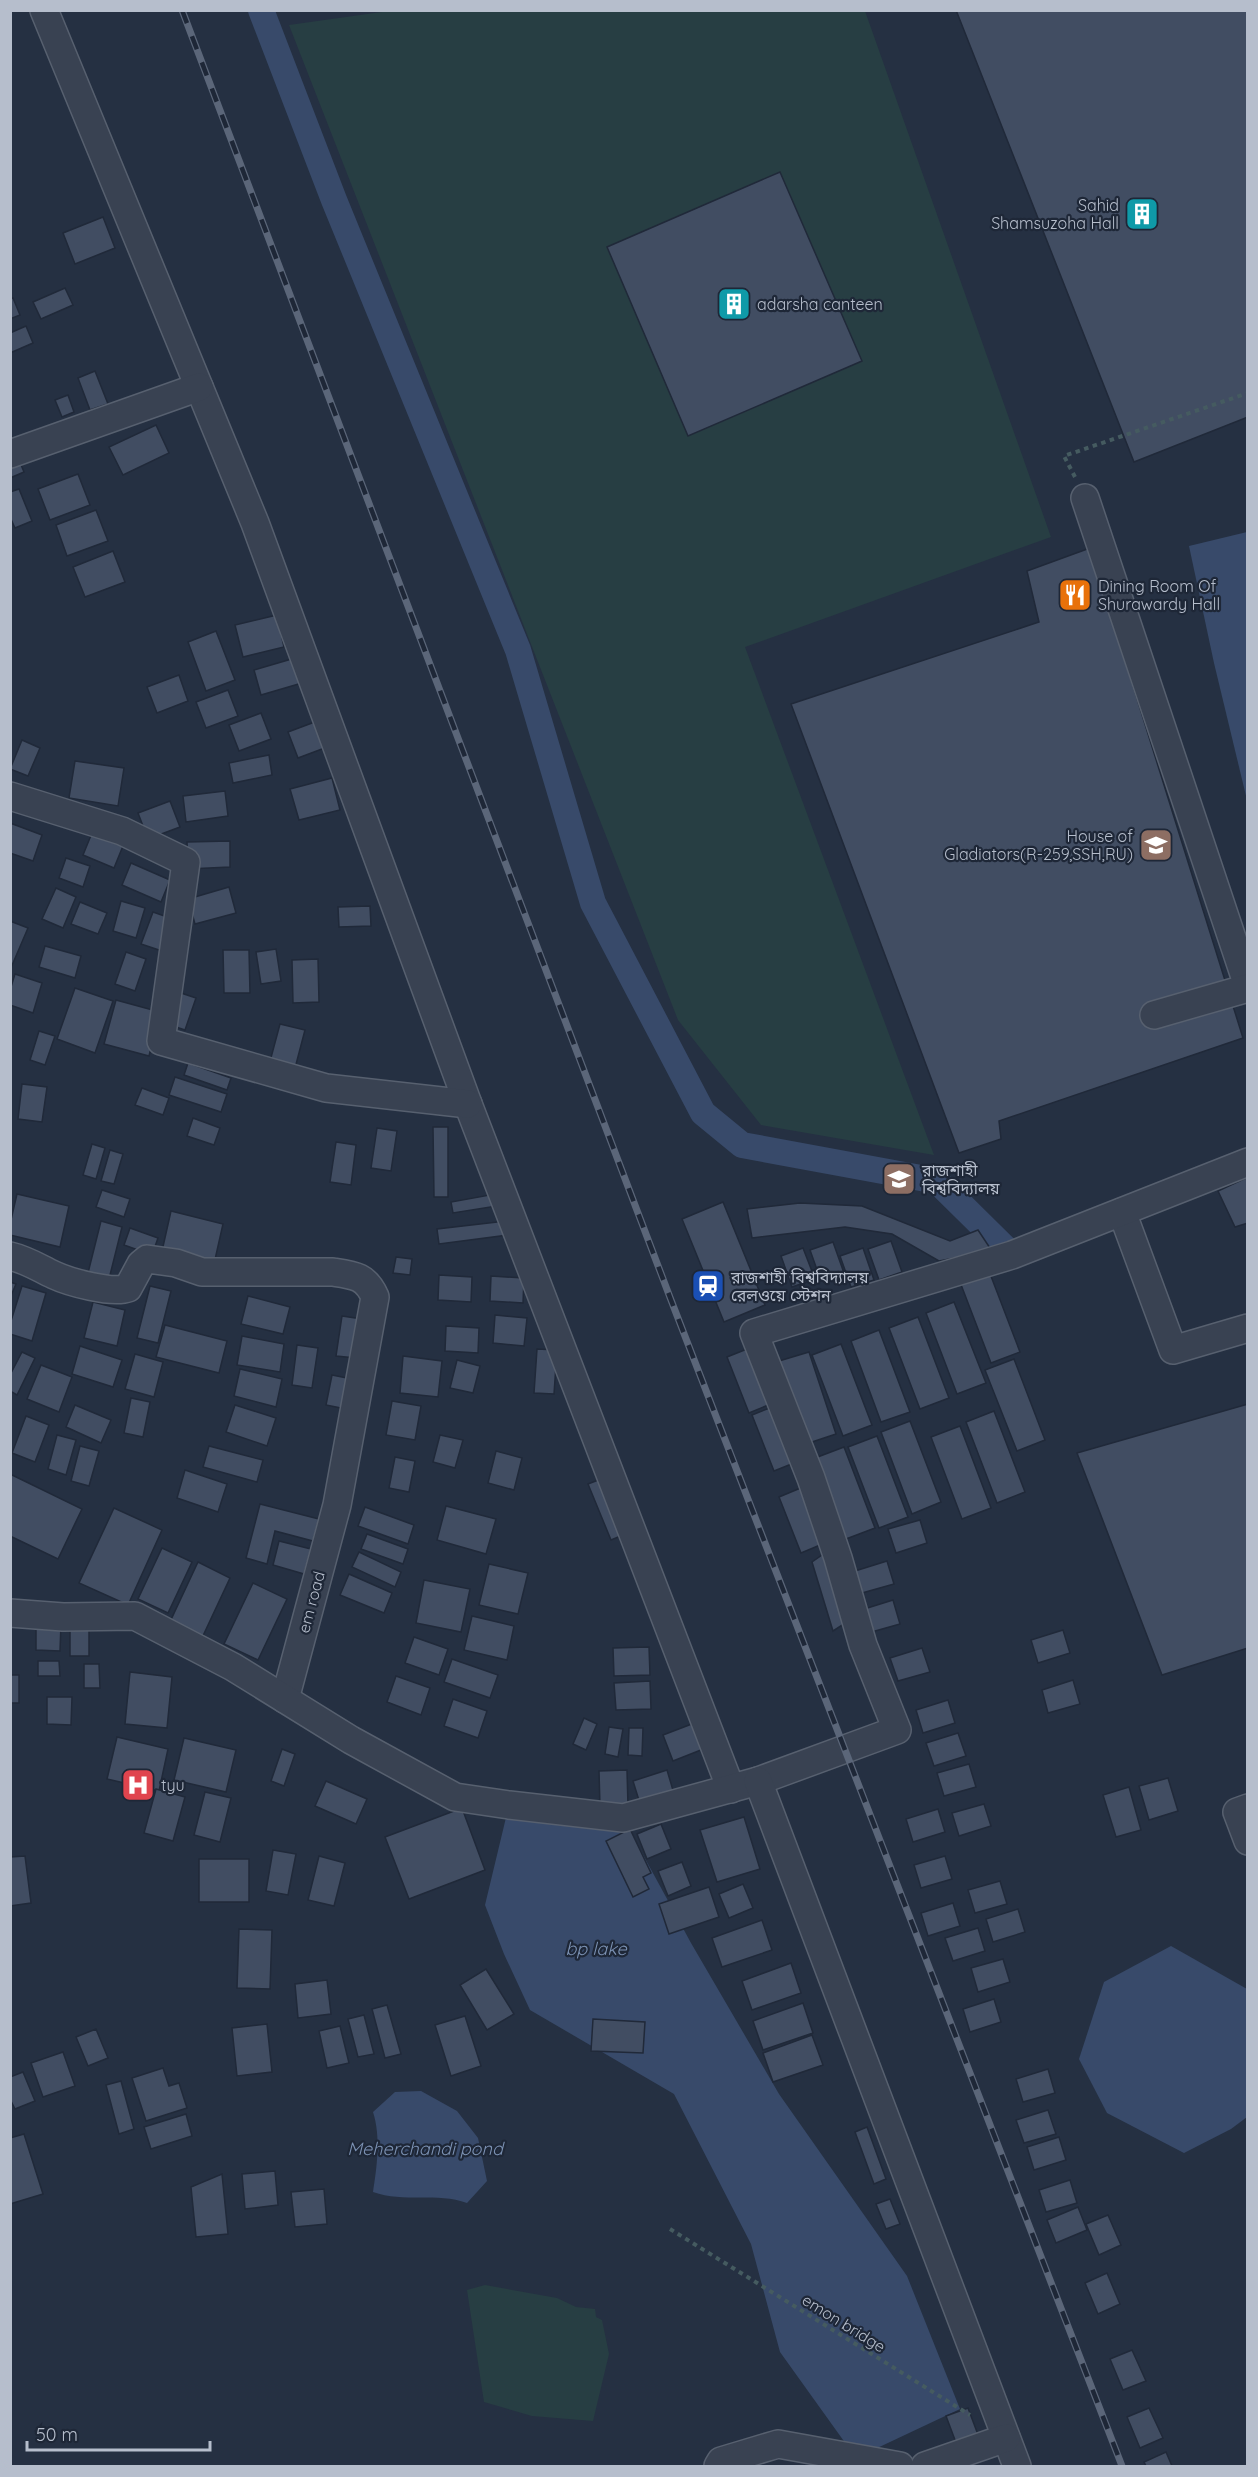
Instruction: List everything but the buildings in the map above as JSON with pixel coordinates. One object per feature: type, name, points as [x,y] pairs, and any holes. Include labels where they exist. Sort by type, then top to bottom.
[{"type":"street","points":[[44,10],[255,523],[468,1104],[731,1789]]},
{"type":"street","points":[[10,454],[199,387]]},
{"type":"street","points":[[1085,498],[1248,987],[1154,1015]]},
{"type":"street","points":[[10,796],[123,831],[186,862],[161,1041],[326,1088],[468,1104]]},
{"type":"street","points":[[10,1613],[63,1617],[135,1616],[233,1666],[351,1740],[455,1797],[623,1818],[758,1781],[897,1730],[863,1645],[838,1558],[810,1478],[754,1334],[1012,1255],[1248,1162]]},
{"type":"street","points":[[1122,1212],[1173,1350],[1248,1328]]},
{"type":"street","name":"em road","points":[[10,1256],[72,1281],[117,1290],[128,1288],[141,1264],[147,1259],[176,1263],[202,1272],[333,1272],[363,1278],[371,1286],[375,1297],[337,1505],[285,1699]]},
{"type":"street","points":[[758,1781],[1017,2466]]},
{"type":"street","points":[[1248,1808],[1237,1812],[1248,1841]]},
{"type":"street","points":[[925,2466],[1006,2438]]},
{"type":"street","points":[[718,2466],[721,2461],[778,2444],[820,2458],[900,2466]]},
{"type":"path","points":[[1085,498],[1064,456],[1248,393]]},
{"type":"path","name":"emon bridge","points":[[670,2229],[1006,2438]]},
{"type":"green space","points":[[396,10],[865,11],[1051,537],[745,647],[934,1155],[761,1125],[678,1020],[289,25]]},
{"type":"green space","points":[[485,2285],[557,2298],[576,2307],[595,2309],[596,2317],[602,2320],[609,2354],[593,2421],[532,2416],[484,2402],[467,2290]]},
{"type":"water","points":[[1248,532],[1247,800],[1189,546]]},
{"type":"water","name":"bp lake","points":[[509,1805],[623,1818],[691,1943],[779,2094],[907,2276],[960,2409],[856,2458],[780,2352],[751,2244],[674,2094],[530,2010],[504,1954],[485,1905]]},
{"type":"water","points":[[1171,1946],[1247,1989],[1247,2117],[1231,2129],[1184,2153],[1107,2113],[1079,2059],[1104,1982]]},
{"type":"water","name":"Meherchandi pond","points":[[421,2091],[457,2111],[478,2138],[487,2181],[467,2203],[444,2198],[397,2197],[373,2192],[378,2142],[373,2112],[395,2092]]},
{"type":"waterway","points":[[261,10],[334,200],[518,650],[593,903],[703,1113],[742,1145],[937,1181],[1012,1255]]},
{"type":"railway","points":[[182,10],[671,1300],[1122,2466]]},
{"type":"place","name":"Sahid Shamsuzoha Hall","points":[[1142,214]]},
{"type":"place","name":"adarsha canteen","points":[[734,304]]},
{"type":"place","name":"Dining Room Of Shurawardy Hall","points":[[1075,595]]},
{"type":"place","name":"House of Gladiators(R-259,SSH,RU)","points":[[1156,845]]},
{"type":"place","name":"রাজশাহী বিশ্ববিদ্যালয়","points":[[899,1179]]},
{"type":"place","name":"রাজশাহী বিশ্ববিদ্যালয় রেলওয়ে স্টেশন","points":[[708,1286]]},
{"type":"place","name":"tyu","points":[[138,1785]]}]
